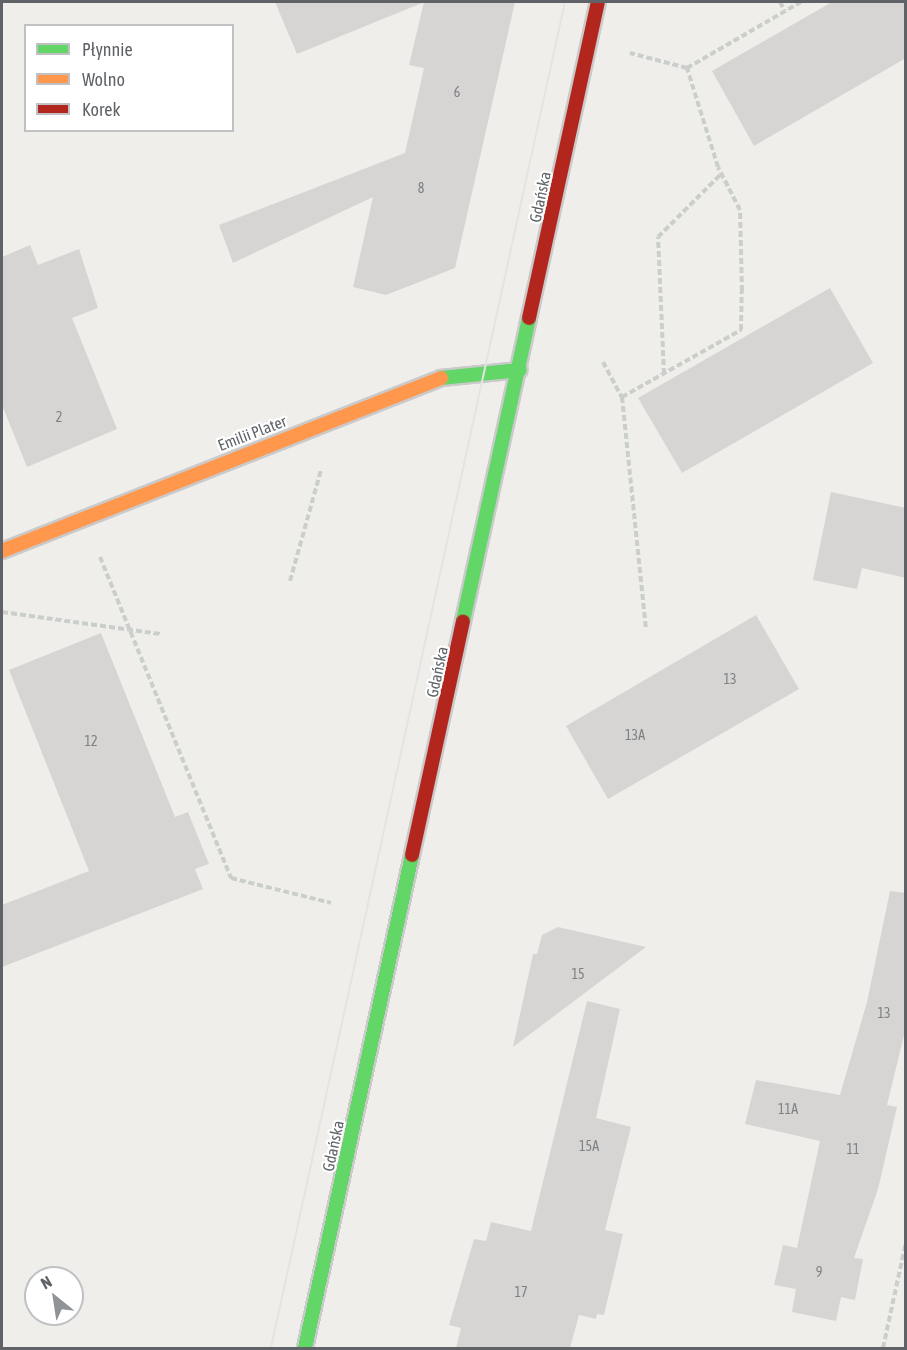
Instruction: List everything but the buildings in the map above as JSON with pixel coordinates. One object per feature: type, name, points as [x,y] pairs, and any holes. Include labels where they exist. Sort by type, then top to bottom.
[{"type":"street","name":"Gdańska","points":[[305,1348],[520,370],[598,2]]},
{"type":"street","name":"Emilii Plater","points":[[2,550],[434,380],[520,370]]},
{"type":"path","points":[[780,2],[785,11]]},
{"type":"path","points":[[630,53],[687,68],[801,2]]},
{"type":"path","points":[[622,397],[741,330],[740,210],[721,174],[687,68]]},
{"type":"path","points":[[664,374],[658,237],[721,174]]},
{"type":"path","points":[[603,362],[622,397],[646,630]]},
{"type":"path","points":[[290,581],[324,464]]},
{"type":"path","points":[[98,552],[231,878],[331,903]]},
{"type":"path","points":[[2,612],[129,627],[160,634]]},
{"type":"path","points":[[883,1348],[906,1242]]},
{"type":"tram line","points":[[271,1348],[565,2]]},
{"type":"traffic: fast","points":[[463,621],[529,318]]},
{"type":"traffic: fast","points":[[441,378],[520,370]]},
{"type":"traffic: fast","points":[[305,1348],[412,855]]},
{"type":"traffic: slow","points":[[2,551],[441,378]]},
{"type":"traffic: jam","points":[[529,318],[598,2]]},
{"type":"traffic: jam","points":[[412,855],[463,621]]}]
